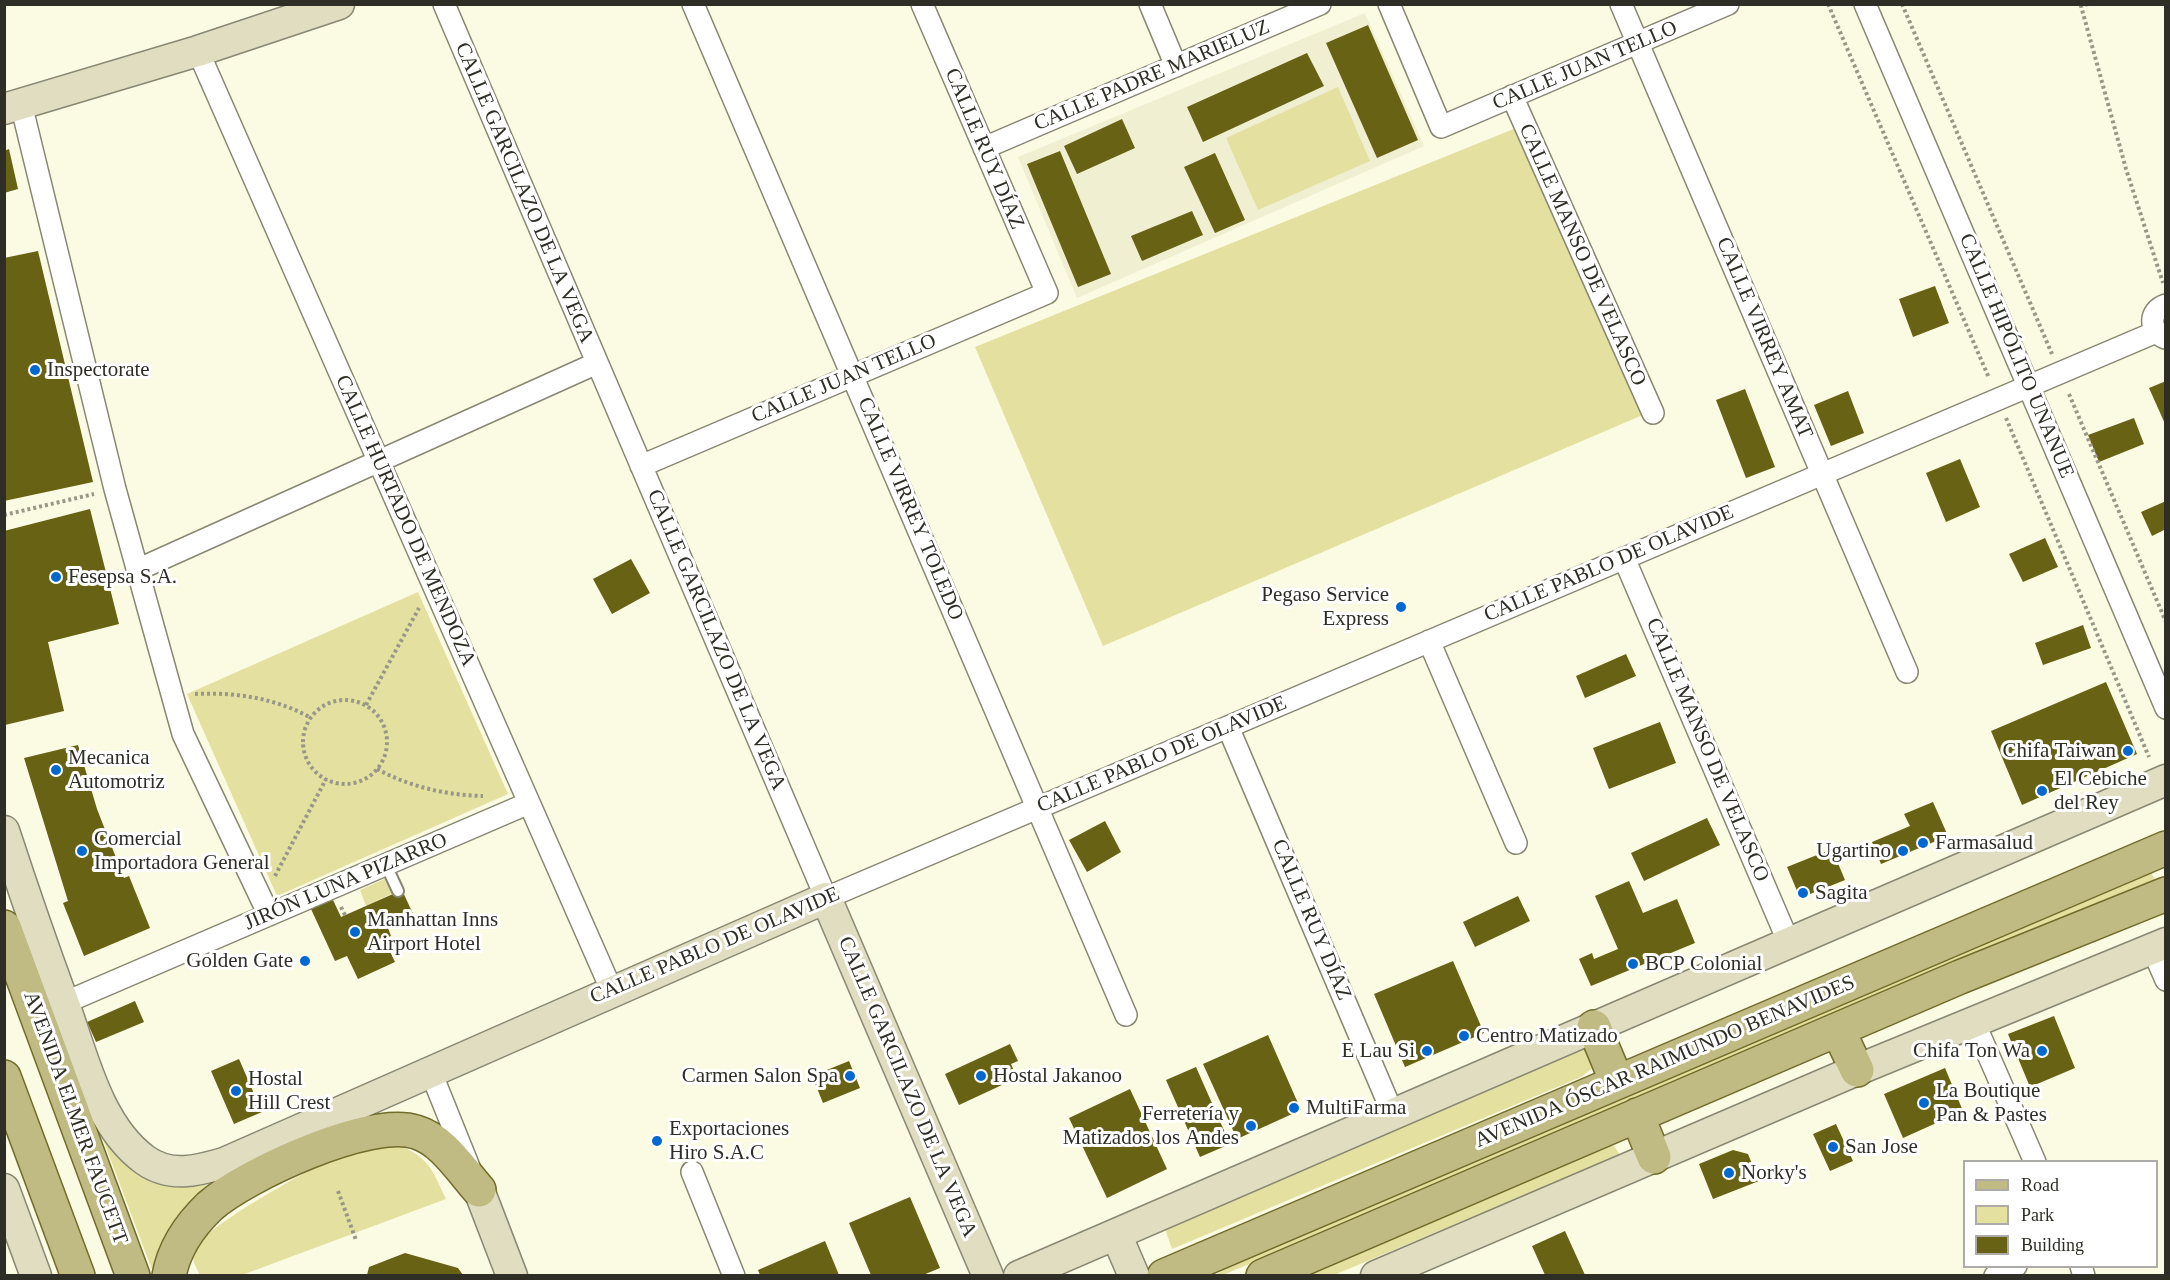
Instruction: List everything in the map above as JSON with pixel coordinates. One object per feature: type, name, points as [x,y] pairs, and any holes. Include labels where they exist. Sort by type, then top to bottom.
[{"type":"main road","points":[[13,106],[198,51],[339,4]]},
{"type":"main road","points":[[1019,1275],[1082,1263],[1116,1234],[2166,780]]},
{"type":"main road","points":[[4,831],[64,1003]]},
{"type":"main road","name":"AVENIDA ÓSCAR RAIMUNDO BENAVIDES","points":[[1164,1275],[2166,848]]},
{"type":"main road","name":"AVENIDA ÓSCAR RAIMUNDO BENAVIDES","points":[[1263,1275],[1838,1030],[2166,894]]},
{"type":"main road","name":"CALLE PABLO DE OLAVIDE","points":[[64,1003],[95,1089],[111,1120],[126,1142],[146,1161],[169,1171],[195,1172],[224,1163],[430,1070],[826,898]]},
{"type":"main road","name":"CALLE GARCILAZO DE LA VEGA","points":[[826,898],[988,1275]]},
{"type":"main road","name":"AVENIDA ELMER FAUCETT","points":[[4,927],[133,1275]]},
{"type":"main road","points":[[1376,1275],[1857,1070],[2159,946]]},
{"type":"main road","points":[[1594,1027],[1617,1082]]},
{"type":"main road","points":[[1838,1030],[1857,1070]]},
{"type":"main road","points":[[4,1077],[78,1275]]},
{"type":"main road","points":[[1637,1115],[1654,1157]]},
{"type":"main road","points":[[169,1275],[180,1244],[190,1227],[211,1205],[266,1171],[360,1133],[390,1128],[416,1132],[439,1145],[479,1190],[512,1275]]},
{"type":"main road","points":[[6,1200],[36,1275]]},
{"type":"main road","points":[[1116,1234],[1134,1275]]},
{"type":"street","name":"CALLE GARCILAZO DE LA VEGA","points":[[444,4],[826,898]]},
{"type":"street","name":"CALLE VIRREY TOLEDO","points":[[693,4],[1126,1015]]},
{"type":"street","name":"CALLE RUY DÍAZ","points":[[922,4],[1047,293]]},
{"type":"street","points":[[1150,4],[1176,66]]},
{"type":"street","name":"CALLE PADRE MARIELUZ","points":[[984,148],[1176,66],[1290,10],[1320,4]]},
{"type":"street","name":"CALLE JUAN TELLO","points":[[1389,4],[1441,127],[1728,4]]},
{"type":"street","name":"CALLE VIRREY AMAT","points":[[1621,4],[1907,672]]},
{"type":"street","name":"CALLE HIPÓLITO UNANUE","points":[[1865,4],[2166,708]]},
{"type":"street","name":"CALLE HURTADO DE MENDOZA","points":[[198,51],[612,991]]},
{"type":"street","name":"CALLE MANSO DE VELASCO","points":[[1512,96],[1653,413]]},
{"type":"street","points":[[13,106],[183,734],[265,908]]},
{"type":"street","name":"CALLE JUAN TELLO","points":[[641,466],[1047,293]]},
{"type":"street","name":"CALLE PABLO DE OLAVIDE","points":[[826,898],[2028,386],[2161,335],[2153,326],[2153,314],[2166,304]]},
{"type":"street","points":[[137,570],[597,363]]},
{"type":"street","name":"CALLE MANSO DE VELASCO","points":[[1624,558],[1789,943]]},
{"type":"street","points":[[1429,641],[1516,843]]},
{"type":"street","name":"CALLE RUY DÍAZ","points":[[1228,727],[1393,1114]]},
{"type":"street","name":"JIRÓN LUNA PIZARRO","points":[[64,1003],[265,908],[386,865],[527,797]]},
{"type":"street","points":[[2159,946],[2166,980]]},
{"type":"street","points":[[1974,1022],[2036,1160]]},
{"type":"street","points":[[430,1070],[479,1190]]},
{"type":"street","points":[[692,1172],[734,1275]]},
{"type":"street","points":[[1995,1275],[2011,1268]]},
{"type":"lane","points":[[386,865],[398,891]]},
{"type":"path","points":[[1902,4],[2166,622]]},
{"type":"path","points":[[2088,4],[2081,6],[2126,169],[2166,290]]},
{"type":"path","points":[[4,515],[116,489]]},
{"type":"path","points":[[366,705],[432,583]]},
{"type":"path","points":[[173,697],[205,694],[258,698],[283,705],[311,718]]},
{"type":"path","points":[[340,700],[353,700],[366,705],[380,718],[387,734],[384,759],[377,769],[354,783],[339,783],[326,779],[308,761],[303,748],[303,735],[311,718],[326,704],[340,700]]},
{"type":"path","points":[[377,769],[411,784],[462,795],[527,797]]},
{"type":"path","points":[[265,908],[326,779]]},
{"type":"path","points":[[338,1191],[356,1240]]},
{"type":"shaded area","points":[[1365,13],[1424,146],[1077,298],[1018,157]]},
{"type":"green space","points":[[1338,87],[1370,161],[1258,210],[1226,138]]},
{"type":"green space","points":[[1516,128],[1645,414],[1103,646],[975,347]]},
{"type":"green space","points":[[418,592],[508,794],[277,896],[187,694]]},
{"type":"green space","points":[[2148,867],[2157,883],[1223,1275],[1214,1276],[1289,1230]]},
{"type":"green space","points":[[387,878],[393,893],[366,906],[360,890]]},
{"type":"green space","points":[[1572,1045],[1590,1051],[1594,1067],[1581,1077],[1172,1249],[1163,1223]]},
{"type":"green space","points":[[89,1102],[134,1156],[208,1183],[181,1211],[154,1275]]},
{"type":"green space","points":[[1603,1141],[1614,1146],[1620,1155],[1334,1275],[1289,1276]]},
{"type":"green space","points":[[400,1146],[424,1161],[434,1174],[446,1199],[242,1275],[200,1275],[193,1259],[194,1249],[202,1239],[241,1210],[340,1155],[365,1147]]},
{"type":"building","points":[[1368,25],[1418,140],[1377,158],[1326,43]]},
{"type":"building","points":[[1307,53],[1324,86],[1203,142],[1187,107]]},
{"type":"building","points":[[1122,119],[1135,148],[1077,174],[1064,146]]},
{"type":"building","points":[[9,149],[18,189],[4,193],[4,151]]},
{"type":"building","points":[[1060,151],[1111,274],[1078,287],[1027,164]]},
{"type":"building","points":[[1215,153],[1245,220],[1215,233],[1184,167]]},
{"type":"building","points":[[1192,211],[1203,235],[1142,261],[1131,236]]},
{"type":"building","name":"Inspectorate","points":[[38,251],[93,482],[4,501],[4,258]]},
{"type":"building","points":[[1935,286],[1949,323],[1913,337],[1899,299]]},
{"type":"building","points":[[2166,381],[2166,426],[2149,388]]},
{"type":"building","points":[[1745,389],[1775,467],[1746,478],[1716,400]]},
{"type":"building","points":[[1848,391],[1864,433],[1831,446],[1814,405]]},
{"type":"building","points":[[2134,418],[2144,444],[2099,462],[2088,435]]},
{"type":"building","points":[[1960,459],[1980,507],[1946,522],[1926,473]]},
{"type":"building","points":[[2166,501],[2166,529],[2152,536],[2141,512]]},
{"type":"building","name":"Fesepsa S.A.","points":[[90,509],[119,624],[48,642],[64,711],[5,725],[4,531]]},
{"type":"building","points":[[2045,538],[2058,567],[2023,582],[2009,554]]},
{"type":"building","points":[[631,559],[650,593],[612,614],[593,579]]},
{"type":"building","points":[[2083,625],[2091,648],[2043,665],[2035,643]]},
{"type":"building","points":[[1626,654],[1636,676],[1585,698],[1576,676]]},
{"type":"building","points":[[2106,682],[2137,754],[2022,805],[1991,731]]},
{"type":"building","points":[[1660,722],[1676,763],[1609,789],[1593,748]]},
{"type":"building","points":[[78,745],[97,809],[124,878],[129,876],[150,928],[84,956],[63,903],[68,901],[24,758]]},
{"type":"building","points":[[1933,802],[1948,836],[1881,864],[1872,842],[1910,826],[1904,814]]},
{"type":"building","points":[[1707,818],[1720,845],[1644,881],[1631,853]]},
{"type":"building","points":[[1105,821],[1121,852],[1087,872],[1069,840]]},
{"type":"building","points":[[1832,849],[1845,880],[1800,898],[1787,867]]},
{"type":"building","points":[[1629,881],[1643,913],[1677,899],[1695,943],[1591,986],[1579,959],[1592,953],[1594,959],[1618,949],[1595,896]]},
{"type":"building","name":"Manhattan Inns Airport Hotel","points":[[402,890],[414,916],[388,928],[391,936],[376,942],[380,948],[387,945],[395,962],[358,979],[347,956],[335,961],[311,909],[333,900],[341,917]]},
{"type":"building","points":[[1518,896],[1530,921],[1475,947],[1463,922]]},
{"type":"building","points":[[1453,961],[1484,1033],[1405,1067],[1374,994]]},
{"type":"building","points":[[135,1001],[144,1022],[96,1042],[87,1022]]},
{"type":"building","name":"Chifa Ton Wa","points":[[2054,1016],[2075,1068],[2030,1087],[2008,1034]]},
{"type":"building","points":[[1268,1035],[1301,1110],[1237,1139],[1203,1064]]},
{"type":"building","name":"Hostal Jakanoo","points":[[1010,1044],[1018,1061],[1011,1064],[1017,1078],[959,1105],[945,1074]]},
{"type":"building","name":"Hostal Hill Crest","points":[[239,1059],[262,1112],[234,1124],[211,1071]]},
{"type":"building","points":[[849,1061],[860,1088],[823,1103],[812,1076]]},
{"type":"building","points":[[1196,1067],[1230,1144],[1200,1157],[1166,1080]]},
{"type":"building","name":"La Boutique Pan & Pastes","points":[[1945,1068],[1963,1111],[1903,1138],[1884,1094]]},
{"type":"building","points":[[1130,1089],[1167,1169],[1107,1198],[1069,1118]]},
{"type":"building","name":"San Jose","points":[[1836,1124],[1853,1161],[1830,1171],[1813,1134]]},
{"type":"building","name":"Norky's","points":[[1733,1150],[1748,1154],[1759,1181],[1713,1199],[1699,1164]]},
{"type":"building","points":[[910,1197],[940,1268],[923,1275],[871,1275],[849,1223]]},
{"type":"building","points":[[1565,1231],[1585,1275],[1545,1275],[1532,1246]]},
{"type":"building","points":[[825,1241],[839,1275],[760,1275],[758,1270]]},
{"type":"building","points":[[405,1253],[458,1268],[463,1275],[367,1275],[369,1267]]},
{"type":"place","name":"Inspectorate","points":[[35,370]]},
{"type":"place","name":"Fesepsa S.A.","points":[[56,577]]},
{"type":"place","name":"Pegaso Service Express","points":[[1401,607]]},
{"type":"place","name":"Chifa Taiwan","points":[[2128,751]]},
{"type":"place","name":"Mecanica Automotriz","points":[[56,770]]},
{"type":"place","name":"El Cebiche del Rey","points":[[2042,791]]},
{"type":"place","name":"Farmasalud","points":[[1923,843]]},
{"type":"place","name":"Comercial Importadora General","points":[[82,851]]},
{"type":"place","name":"Ugartino","points":[[1903,851]]},
{"type":"place","name":"Sagita","points":[[1803,893]]},
{"type":"place","name":"Manhattan Inns Airport Hotel","points":[[355,932]]},
{"type":"place","name":"Golden Gate","points":[[305,961]]},
{"type":"place","name":"BCP Colonial","points":[[1633,964]]},
{"type":"place","name":"Centro Matizado","points":[[1464,1036]]},
{"type":"place","name":"E Lau Si","points":[[1427,1051]]},
{"type":"place","name":"Chifa Ton Wa","points":[[2042,1051]]},
{"type":"place","name":"Carmen Salon Spa","points":[[850,1076]]},
{"type":"place","name":"Hostal Jakanoo","points":[[981,1076]]},
{"type":"place","name":"Hostal Hill Crest","points":[[236,1091]]},
{"type":"place","name":"La Boutique Pan & Pastes","points":[[1924,1103]]},
{"type":"place","name":"MultiFarma","points":[[1294,1108]]},
{"type":"place","name":"Ferretería y Matizados los Andes","points":[[1251,1126]]},
{"type":"place","name":"Exportaciones Hiro S.A.C","points":[[657,1141]]},
{"type":"place","name":"San Jose","points":[[1833,1147]]},
{"type":"place","name":"Norky's","points":[[1729,1173]]}]
